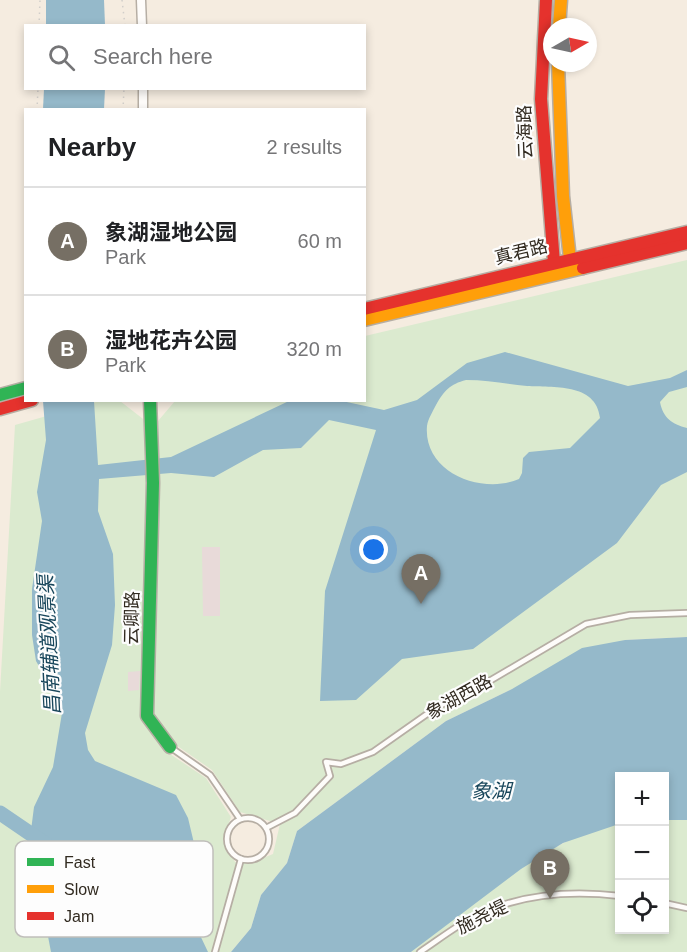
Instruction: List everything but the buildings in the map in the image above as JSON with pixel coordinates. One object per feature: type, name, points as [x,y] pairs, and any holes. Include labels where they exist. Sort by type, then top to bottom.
[{"type":"street","points":[[141,0],[142,24]]},
{"type":"street","name":"云海路","points":[[546,0],[540,47],[545,172],[554,263]]},
{"type":"street","points":[[560,18],[561,0]]},
{"type":"street","name":"云海路","points":[[558,72],[563,196],[570,259]]},
{"type":"street","points":[[142,90],[143,108]]},
{"type":"street","name":"真君路","points":[[366,309],[687,232]]},
{"type":"street","name":"真君路","points":[[366,320],[687,243]]},
{"type":"street","points":[[0,395],[24,389]]},
{"type":"street","points":[[0,409],[25,402]]},
{"type":"street","name":"云卿路","points":[[150,402],[153,483],[147,716],[170,747]]},
{"type":"lane","name":"象湖西路","points":[[266,828],[296,813],[330,777],[326,762],[340,764],[374,752],[437,707],[486,683],[586,624],[630,615],[687,613]]},
{"type":"lane","points":[[170,747],[210,775],[240,819]]},
{"type":"lane","points":[[250,817],[259,820],[266,828],[269,838],[267,848],[261,856],[251,860],[241,859],[232,854],[227,844],[227,834],[231,825],[240,819],[250,817]]},
{"type":"lane","points":[[214,952],[241,859]]},
{"type":"lane","name":"施尧堤","points":[[420,952],[474,916],[509,902],[551,894],[594,892],[615,895]]},
{"type":"lane","points":[[669,904],[687,908]]},
{"type":"path","points":[[39,24],[40,0]]},
{"type":"path","points":[[122,0],[125,24]]},
{"type":"path","points":[[37,108],[38,90]]},
{"type":"path","points":[[123,108],[124,90]]},
{"type":"green space","points":[[687,260],[687,637],[625,640],[512,689],[446,721],[297,831],[287,863],[261,895],[251,928],[231,952],[0,952],[0,692],[15,425],[96,402],[121,402],[147,422],[142,715],[167,752],[206,778],[231,817],[223,841],[235,862],[251,863],[273,854],[280,824],[240,812],[212,770],[176,745],[153,722],[158,421],[174,402],[366,402],[366,336]]},
{"type":"green space","points":[[669,820],[687,820],[687,952],[411,952],[510,876],[567,841],[594,830],[615,825],[615,934],[669,934]]},
{"type":"water","points":[[46,0],[104,0],[105,24],[46,24]]},
{"type":"water","points":[[44,90],[105,90],[104,108],[43,108]]},
{"type":"water","name":"昌南辅道观景渠","points":[[505,352],[628,386],[670,378],[687,370],[687,387],[669,392],[660,402],[669,420],[687,428],[687,472],[661,485],[617,543],[473,649],[402,659],[356,700],[320,701],[325,591],[376,430],[329,420],[301,448],[263,450],[214,477],[171,473],[99,479],[98,511],[113,554],[115,605],[112,645],[85,733],[88,750],[95,761],[176,795],[188,818],[193,841],[30,841],[34,807],[53,767],[62,713],[57,697],[36,661],[32,635],[32,589],[42,521],[37,492],[46,440],[43,402],[94,402],[98,465],[171,457],[287,402],[347,402],[384,410],[417,400],[467,363]],"holes":[[[466,380],[571,389],[590,398],[597,406],[600,418],[570,448],[529,452],[523,458],[522,473],[519,479],[505,483],[473,482],[445,468],[435,456],[428,442],[427,426],[436,405],[448,389]]]},
{"type":"water","name":"象湖","points":[[687,637],[687,820],[669,820],[669,772],[615,772],[615,825],[563,843],[521,869],[411,952],[231,952],[251,928],[261,895],[287,863],[297,831],[446,721],[512,689],[582,648],[625,640]]},
{"type":"water","points":[[48,937],[201,937],[208,952],[51,952]]},
{"type":"waterway","points":[[0,813],[41,841]]},
{"type":"traffic: fast","points":[[0,395],[24,389]]},
{"type":"traffic: fast","points":[[150,402],[153,483],[147,716],[170,747]]},
{"type":"traffic: slow","points":[[560,18],[561,0]]},
{"type":"traffic: slow","points":[[558,72],[563,196],[570,259]]},
{"type":"traffic: slow","points":[[366,320],[583,268]]},
{"type":"traffic: jam","points":[[546,0],[541,99],[554,263]]},
{"type":"traffic: jam","points":[[366,309],[687,232]]},
{"type":"traffic: jam","points":[[583,268],[687,243]]},
{"type":"traffic: jam","points":[[0,409],[25,402]]},
{"type":"place","name":"象湖湿地公园","points":[[421,604]]},
{"type":"place","name":"湿地花卉公园","points":[[550,899]]}]
